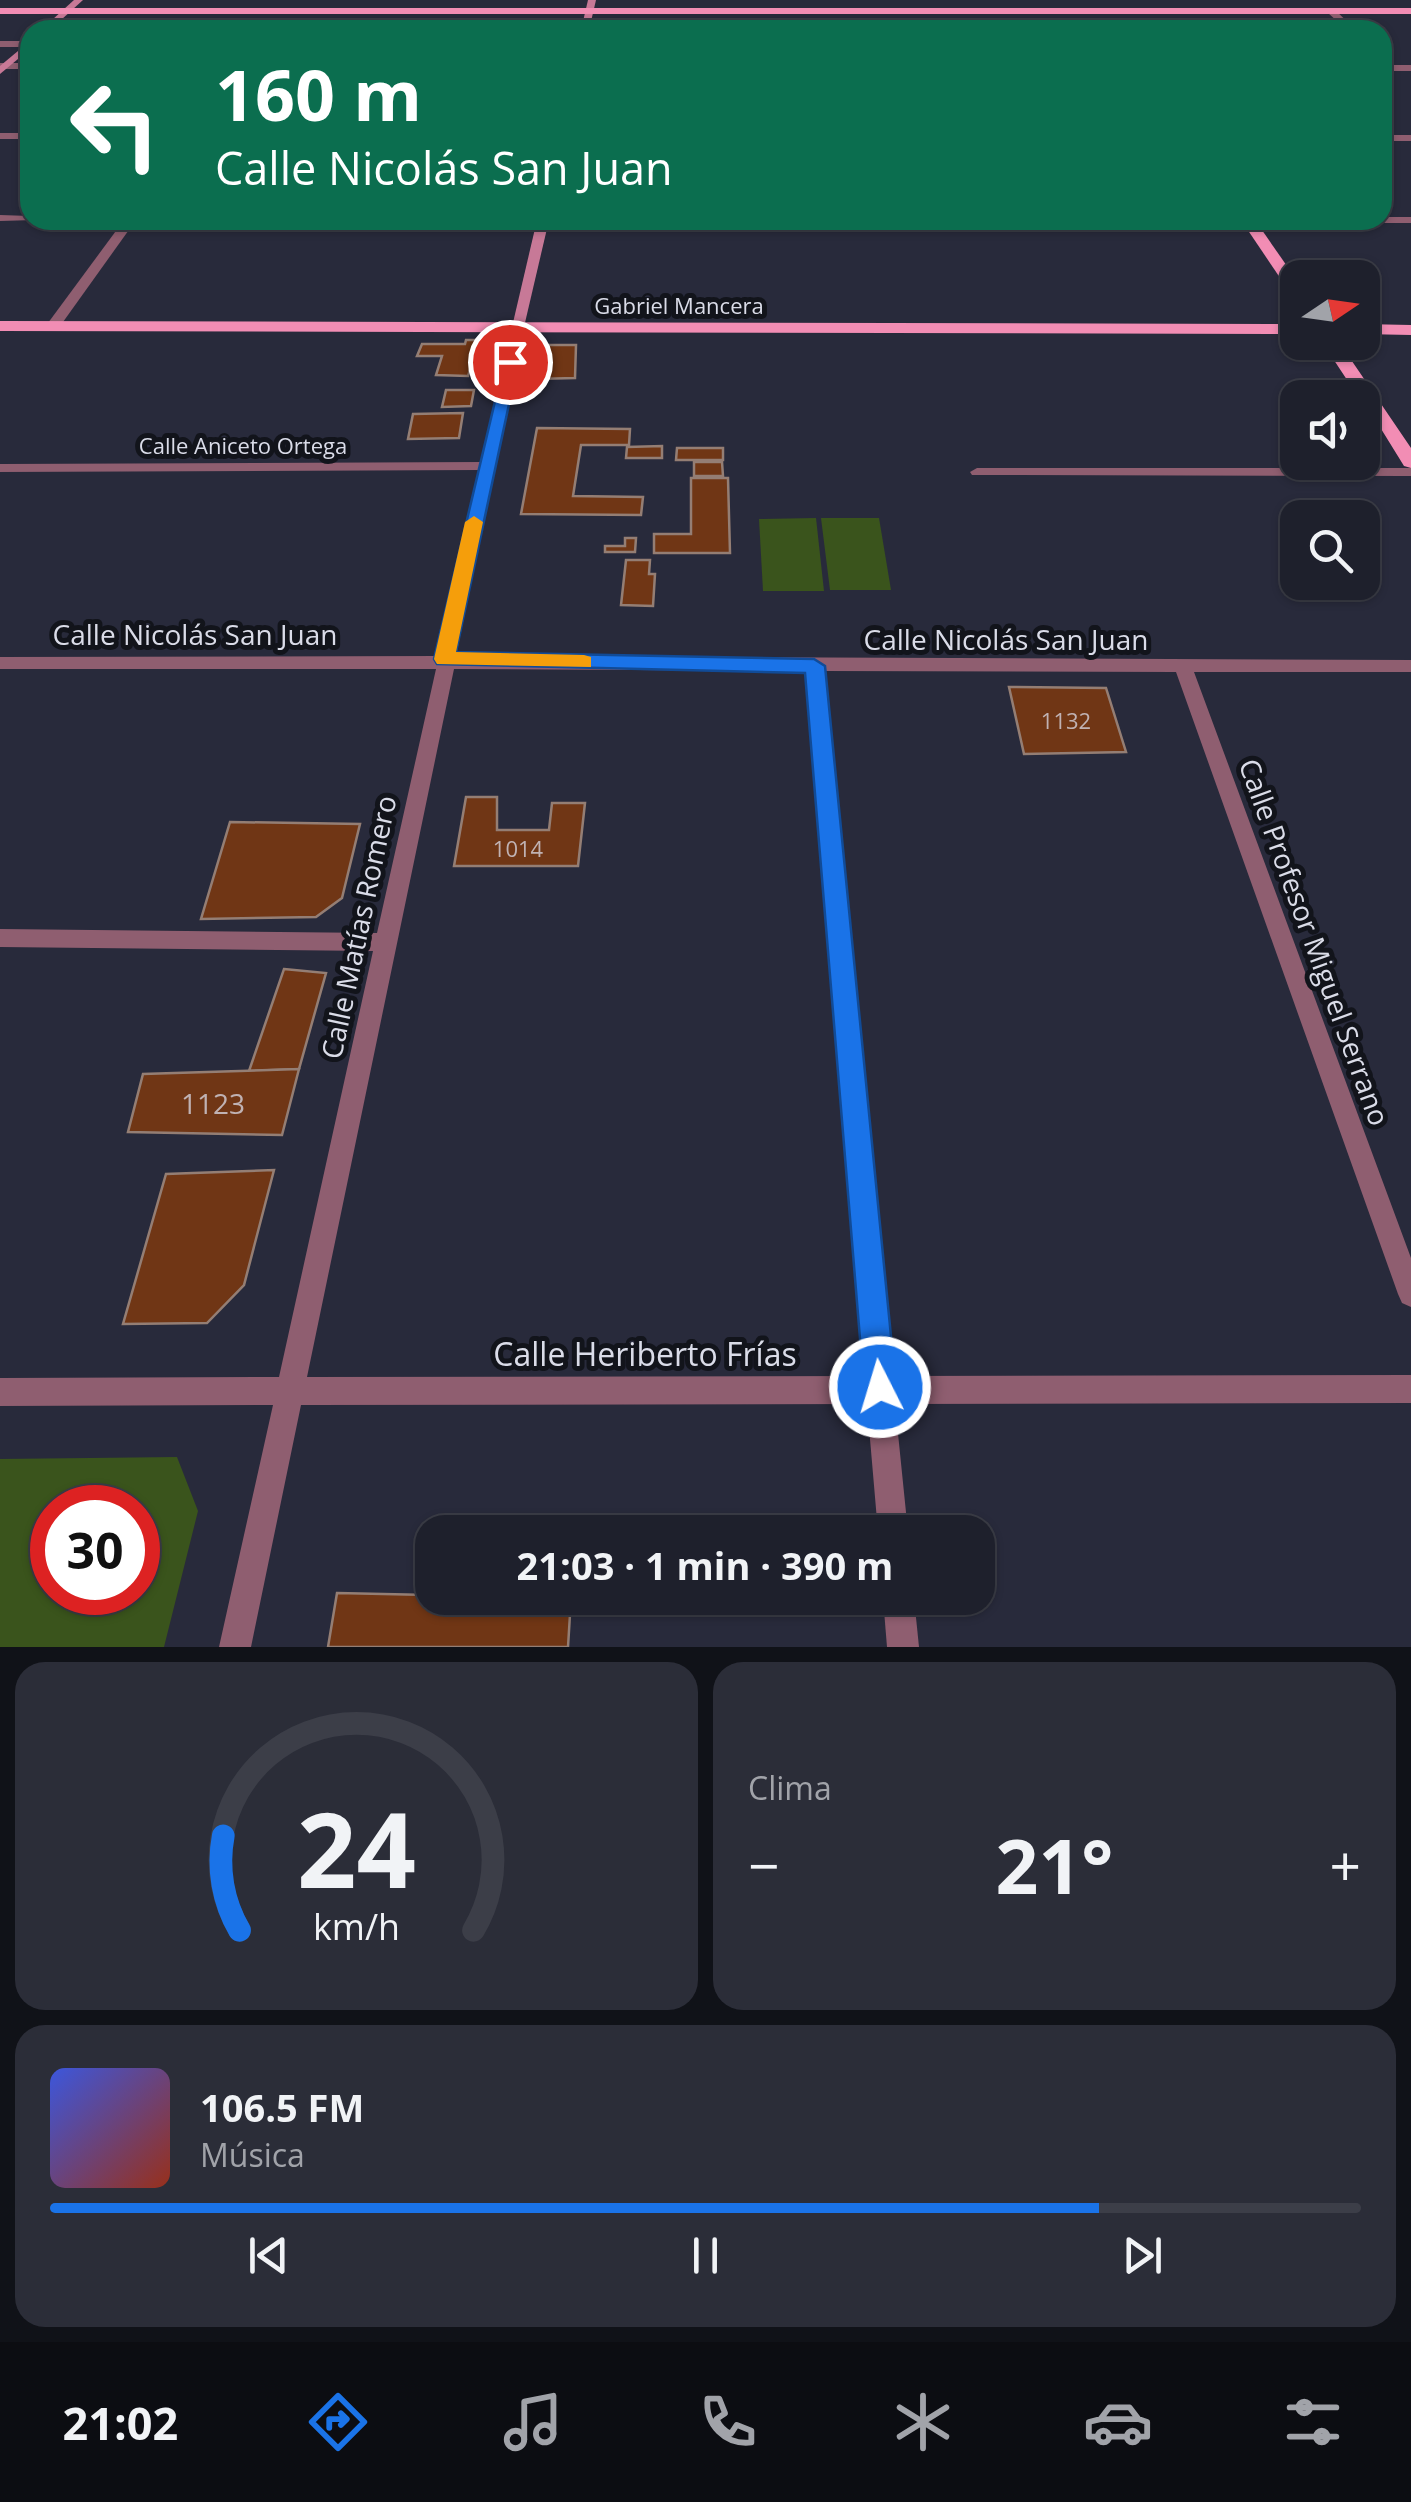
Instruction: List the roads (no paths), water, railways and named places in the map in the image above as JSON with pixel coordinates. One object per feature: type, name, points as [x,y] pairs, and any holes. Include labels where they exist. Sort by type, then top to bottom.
[{"type":"main road","points":[[0,10],[590,5],[1411,11]]},
{"type":"main road","points":[[1255,230],[1280,267]]},
{"type":"main road","name":"Gabriel Mancera","points":[[0,326],[1280,329]]},
{"type":"main road","points":[[1380,330],[1411,330]]},
{"type":"main road","points":[[1342,360],[1411,462]]},
{"type":"street","points":[[56,20],[79,0]]},
{"type":"street","points":[[1331,11],[1341,20]]},
{"type":"street","points":[[53,326],[123,230]]},
{"type":"street","name":"Calle Matías Romero","points":[[235,1647],[444,659],[541,230]]},
{"type":"street","name":"Calle Aniceto Ortega","points":[[0,468],[486,466]]},
{"type":"street","points":[[977,472],[1411,472]]},
{"type":"street","name":"Calle Nicolás San Juan","points":[[0,663],[444,659],[814,666],[1411,666]]},
{"type":"street","points":[[814,666],[891,1515]]},
{"type":"street","name":"Calle Profesor Miguel Serrano","points":[[1183,666],[1411,1294]]},
{"type":"street","points":[[0,938],[386,942]]},
{"type":"street","name":"Calle Heriberto Frías","points":[[0,1392],[880,1387],[1411,1389]]},
{"type":"street","points":[[900,1615],[903,1647]]}]
